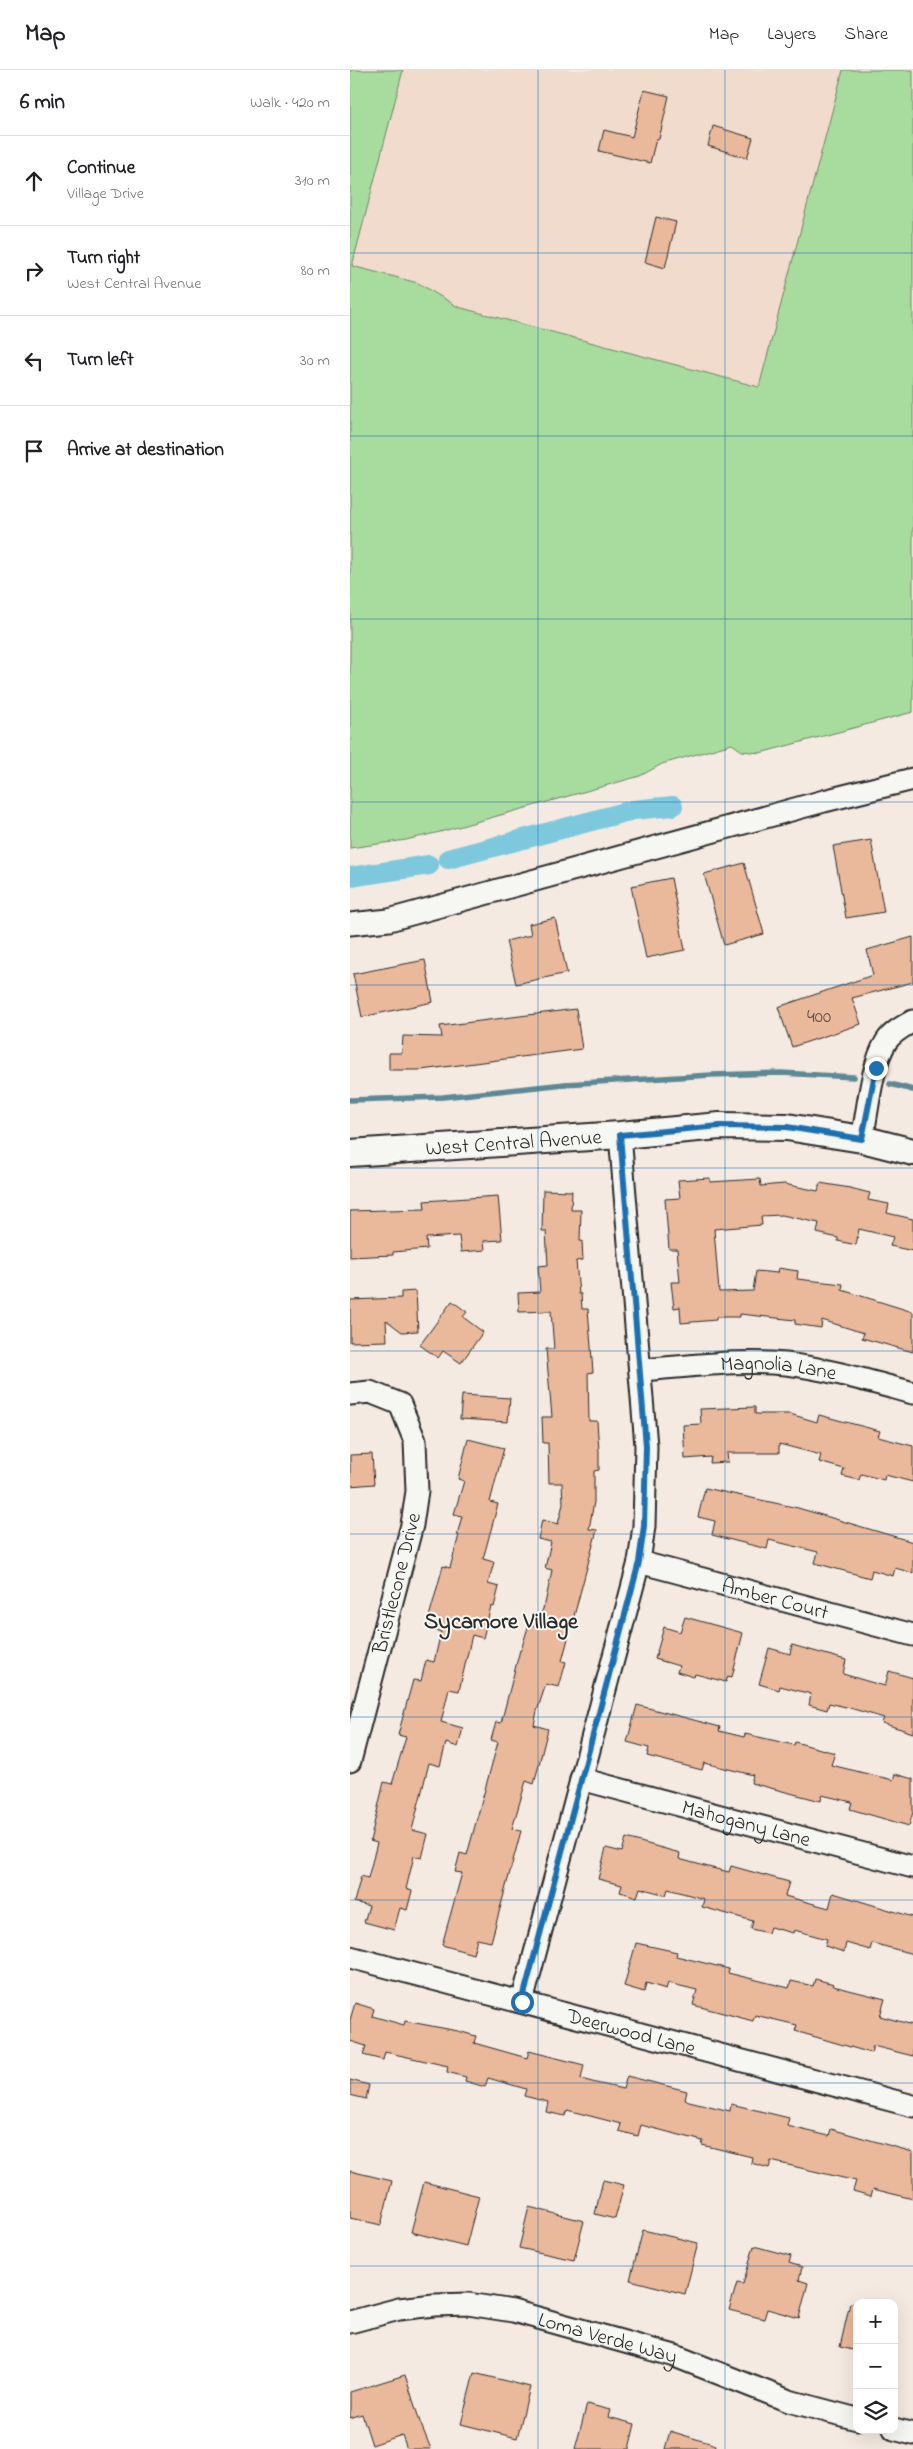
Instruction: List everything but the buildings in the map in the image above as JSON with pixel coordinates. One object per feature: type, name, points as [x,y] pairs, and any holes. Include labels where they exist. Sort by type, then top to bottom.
[{"type":"street","points":[[350,924],[389,920],[824,801],[913,780]]},
{"type":"street","points":[[862,1139],[876,1068],[886,1042],[898,1030],[913,1020]]},
{"type":"street","name":"West Central Avenue","points":[[350,1153],[620,1135],[720,1126],[787,1127],[862,1139],[913,1152]]},
{"type":"street","points":[[522,2002],[639,1562],[644,1526],[646,1464],[620,1135]]},
{"type":"street","name":"Magnolia Lane","points":[[640,1370],[746,1363],[786,1364],[836,1373],[913,1394]]},
{"type":"street","name":"Bristlecone Drive","points":[[350,1394],[370,1392],[400,1404],[415,1441],[417,1491],[412,1525],[350,1762]]},
{"type":"street","name":"Amber Court","points":[[639,1562],[913,1635]]},
{"type":"street","name":"Mahogany Lane","points":[[581,1779],[913,1868]]},
{"type":"street","name":"Deerwood Lane","points":[[350,1957],[913,2106]]},
{"type":"street","name":"Loma Verde Way","points":[[350,2322],[399,2309],[434,2305],[468,2304],[512,2311],[675,2356],[789,2401],[853,2418]]},
{"type":"street","points":[[898,2430],[913,2434]]},
{"type":"shaded area","points":[[403,70],[843,70],[760,387],[458,307],[418,283],[352,266]]},
{"type":"green space","points":[[350,70],[403,70],[352,266],[418,283],[458,307],[759,387],[843,70],[913,70],[913,712],[760,753],[742,751],[732,744],[662,764],[640,776],[440,832],[406,840],[350,848]]},
{"type":"waterway","points":[[448,859],[633,810],[673,806]]},
{"type":"waterway","points":[[350,877],[429,865]]},
{"type":"waterway","points":[[350,1100],[443,1097],[565,1084],[711,1075],[781,1073],[854,1077]]},
{"type":"waterway","points":[[890,1084],[913,1090]]},
{"type":"district","name":"Sycamore Village","points":[[501,1620]]},
{"type":"route","points":[[522,2002],[639,1562],[644,1526],[646,1446],[620,1135],[720,1126],[787,1127],[862,1139],[876,1068]]}]
